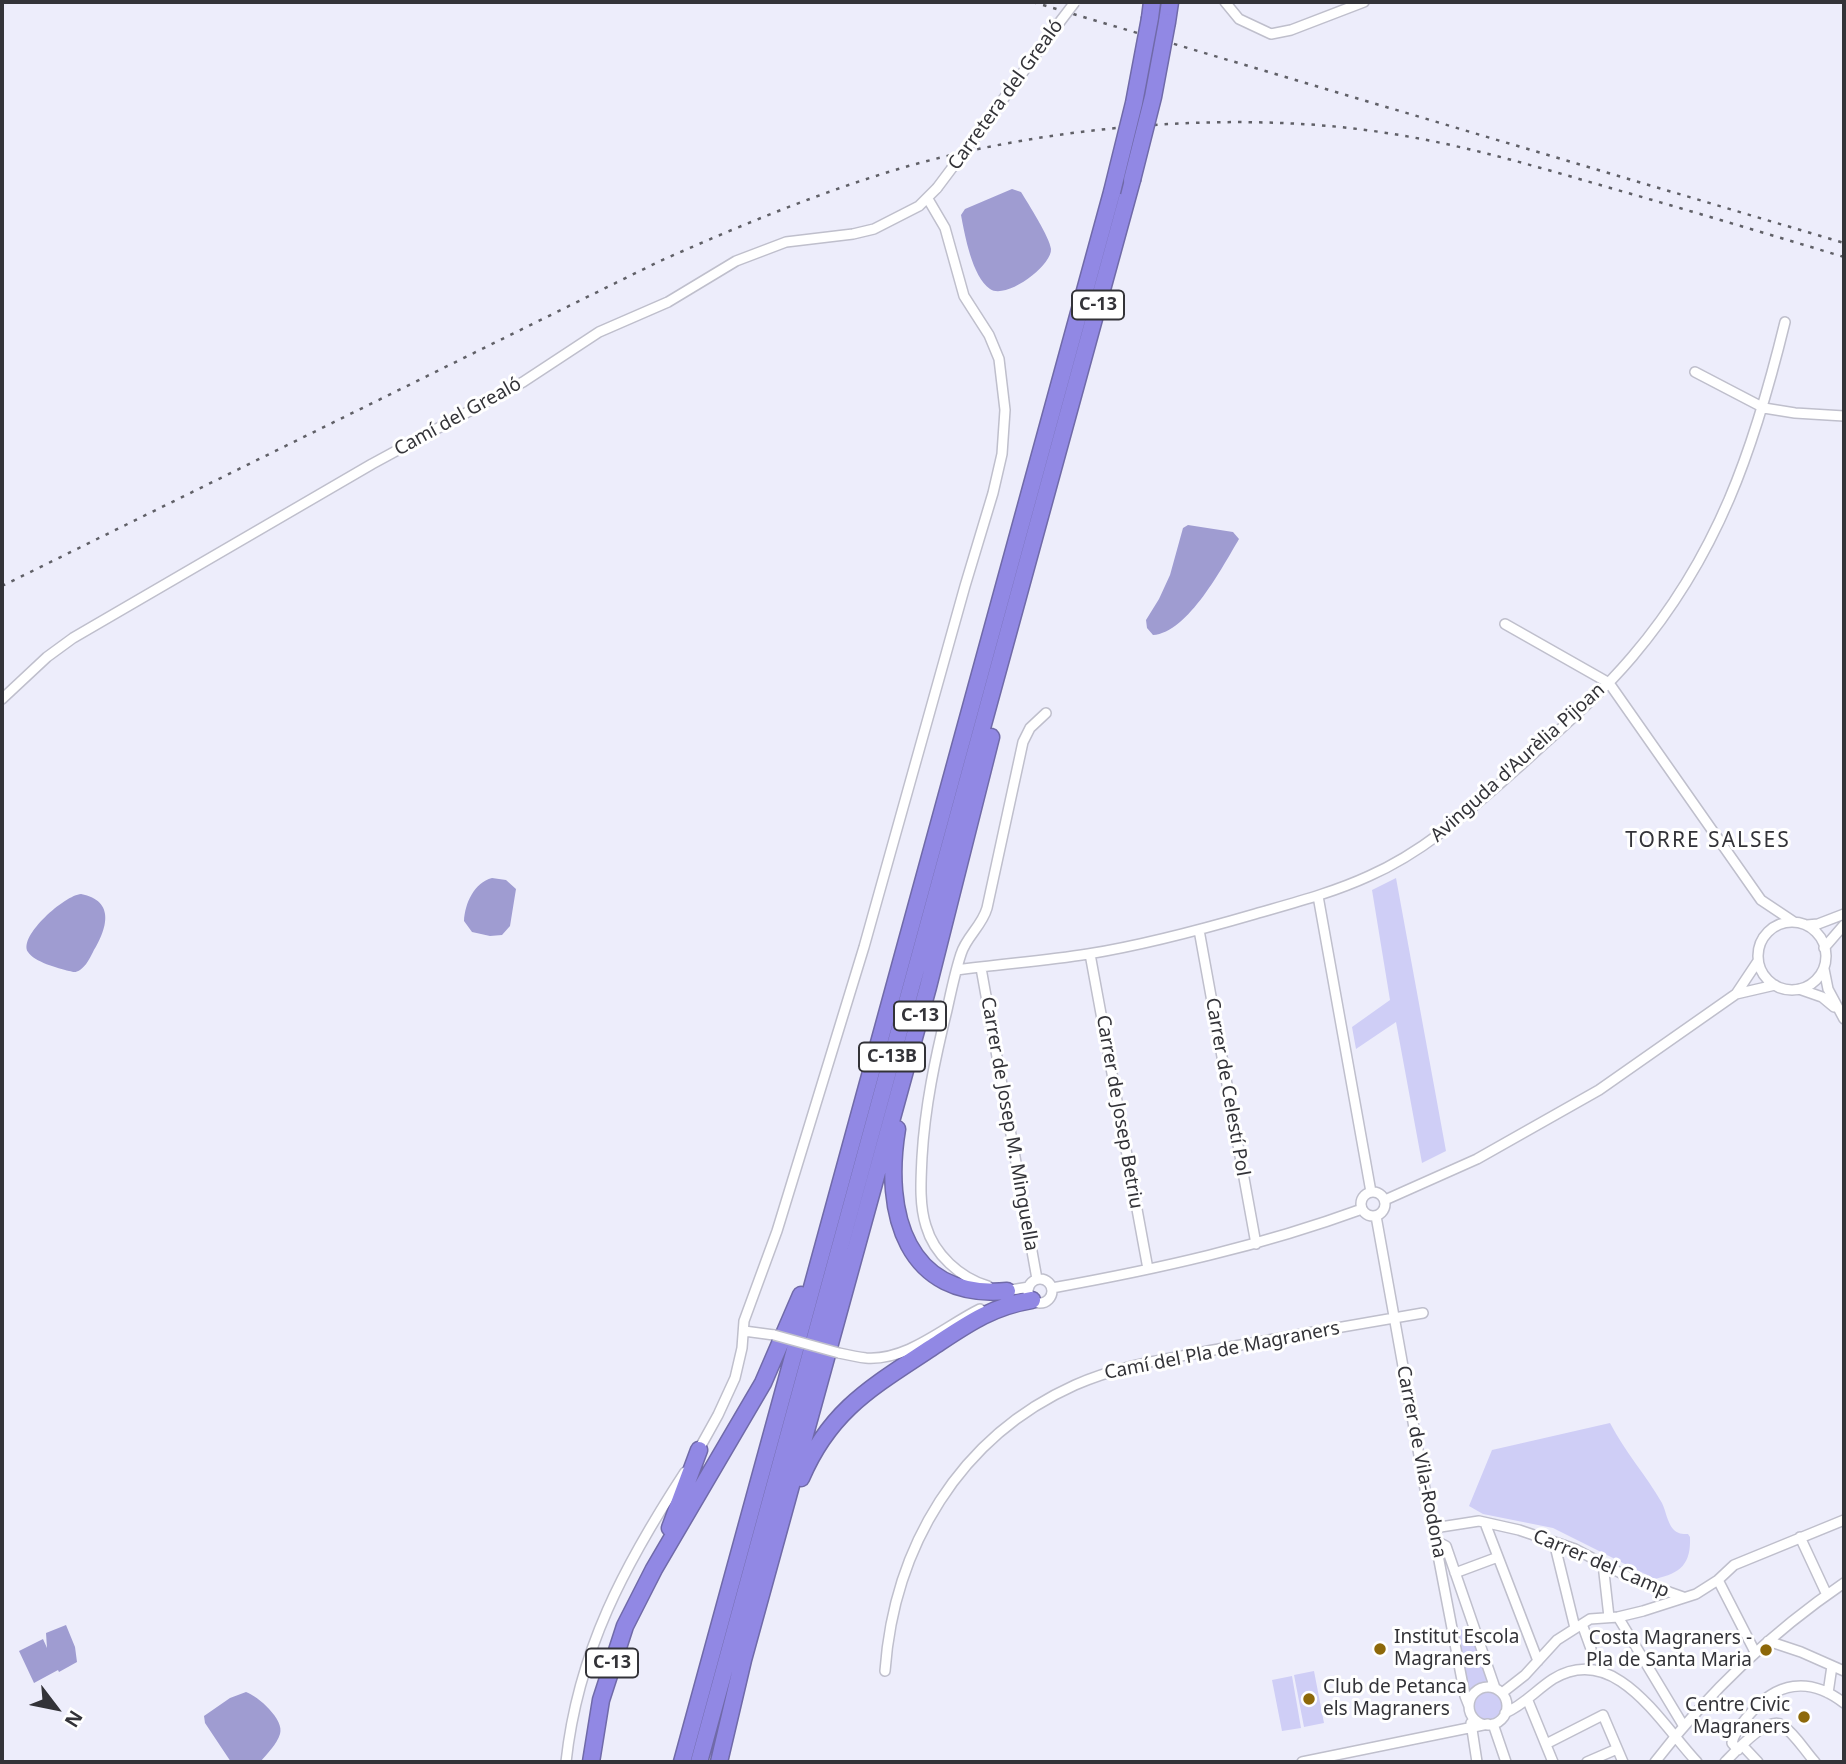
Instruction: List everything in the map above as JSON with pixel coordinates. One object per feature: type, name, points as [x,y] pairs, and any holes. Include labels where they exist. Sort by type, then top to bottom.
[{"type":"highway","name":"C-13","points":[[591,1762],[601,1700],[625,1626],[654,1570],[740,1426],[776,1358],[803,1287],[840,1162],[851,1147],[1112,192],[1134,103],[1152,2]]},
{"type":"highway","name":"C-13","points":[[719,1762],[760,1600],[957,875],[1065,449],[1064,429],[1153,97],[1170,2]]},
{"type":"highway","name":"C-13B","points":[[699,1762],[1064,429]]},
{"type":"highway","points":[[957,875],[952,913],[902,1101],[895,1147],[894,1194],[906,1242],[930,1272],[948,1284],[962,1289],[984,1293],[1007,1291]]},
{"type":"highway","points":[[682,1762],[851,1147]]},
{"type":"highway","points":[[760,1600],[771,1576],[802,1477],[815,1449],[838,1417],[877,1383],[971,1321],[1030,1293]]},
{"type":"highway","points":[[654,1570],[699,1450]]},
{"type":"street","name":"Carretera del Grealó","points":[[937,188],[1075,2]]},
{"type":"street","points":[[1225,2],[1239,19],[1271,34],[1291,30],[1364,2]]},
{"type":"street","name":"Camí del Grealó","points":[[2,699],[47,657],[73,638],[353,475],[523,382],[599,332],[668,302],[736,261],[764,249],[796,240],[843,236],[874,229],[907,214],[928,199],[937,188]]},
{"type":"street","points":[[566,1762],[577,1696],[601,1620],[631,1560],[699,1450],[735,1378],[746,1317],[761,1280],[796,1171],[887,871],[993,493],[1002,454],[1005,400],[999,359],[989,335],[964,296],[945,228],[928,199]]},
{"type":"street","name":"Avinguda d'Aurèlia Pijoan","points":[[957,970],[1090,954],[1199,930],[1318,896],[1378,872],[1437,837],[1609,683],[1661,620],[1704,553],[1731,497],[1764,408],[1785,322]]},
{"type":"street","points":[[1695,373],[1764,408],[1795,414],[1844,416]]},
{"type":"street","points":[[1505,624],[1609,683],[1761,900],[1794,922]]},
{"type":"street","points":[[1046,713],[1034,723],[1023,742],[988,908],[981,924],[963,948],[957,970],[933,1063],[927,1101],[921,1185],[923,1213],[931,1238],[949,1263],[981,1284],[1007,1291],[1030,1293],[1040,1303],[1048,1300],[1052,1288]]},
{"type":"street","points":[[1318,896],[1371,1192]]},
{"type":"street","points":[[1823,968],[1814,981],[1799,989],[1791,990],[1775,985],[1764,975],[1759,961],[1760,944],[1769,931],[1783,923],[1818,924],[1844,914]]},
{"type":"street","points":[[1807,925],[1819,936],[1824,948],[1823,968],[1828,989],[1842,1016]]},
{"type":"street","points":[[1824,948],[1844,925]]},
{"type":"street","name":"Carrer de Celestí Pol","points":[[1199,930],[1256,1244]]},
{"type":"street","name":"Carrer de Josep Betriu","points":[[1090,954],[1148,1269]]},
{"type":"street","points":[[1385,1200],[1477,1158],[1559,1114],[1619,1077],[1736,994],[1759,961]]},
{"type":"street","name":"Carrer de Josep M. Minguella","points":[[981,968],[1037,1279]]},
{"type":"street","points":[[1736,994],[1775,985]]},
{"type":"street","points":[[1799,989],[1822,997],[1842,1016]]},
{"type":"street","points":[[1371,1192],[1378,1193],[1385,1200],[1385,1209],[1376,1216],[1367,1215],[1362,1209],[1362,1198],[1371,1192]]},
{"type":"street","points":[[1052,1288],[1256,1244],[1362,1209]]},
{"type":"street","name":"Carrer de Vila-Rodona","points":[[1376,1216],[1477,1762]]},
{"type":"street","points":[[744,1331],[774,1335],[867,1358],[897,1353],[928,1339],[978,1310],[1030,1293],[1037,1279],[1046,1280],[1052,1288]]},
{"type":"street","name":"Camí del Pla de Magraners","points":[[885,1671],[889,1627],[897,1593],[921,1534],[964,1469],[990,1441],[1023,1415],[1074,1386],[1130,1366],[1423,1313]]},
{"type":"street","points":[[1490,1724],[1476,1721],[1469,1709],[1470,1698],[1475,1691],[1483,1687],[1498,1691],[1525,1675],[1557,1640],[1590,1619],[1614,1617],[1696,1594],[1718,1580],[1734,1565],[1844,1520]]},
{"type":"street","name":"Carrer del Camp","points":[[1434,1528],[1479,1521],[1520,1530],[1575,1549],[1632,1579],[1685,1598]]},
{"type":"street","points":[[1485,1523],[1538,1661]]},
{"type":"street","points":[[1800,1537],[1827,1595]]},
{"type":"street","points":[[1438,1542],[1446,1546],[1498,1691],[1506,1705],[1505,1713]]},
{"type":"street","points":[[1554,1542],[1578,1626],[1591,1649]]},
{"type":"street","points":[[1455,1573],[1498,1558]]},
{"type":"street","points":[[1603,1564],[1614,1617],[1683,1725]]},
{"type":"street","points":[[1718,1580],[1755,1652]]},
{"type":"street","points":[[1655,1762],[1683,1725],[1755,1652],[1844,1583]]},
{"type":"street","points":[[1453,1632],[1461,1626],[1474,1626]]},
{"type":"street","points":[[1768,1641],[1844,1671]]},
{"type":"street","points":[[1828,1693],[1832,1666]]},
{"type":"street","points":[[1302,1762],[1490,1724],[1528,1701],[1553,1679],[1580,1668],[1605,1672],[1630,1686],[1697,1762]]},
{"type":"street","points":[[1758,1762],[1732,1743],[1733,1737],[1751,1713],[1774,1691],[1796,1685],[1828,1693],[1844,1703]]},
{"type":"street","points":[[1528,1701],[1553,1762]]},
{"type":"street","points":[[1546,1744],[1603,1715],[1623,1762]]},
{"type":"street","points":[[1725,1762],[1765,1726],[1777,1722],[1815,1762]]},
{"type":"street","points":[[1490,1724],[1506,1762]]},
{"type":"street","points":[[1587,1762],[1617,1749]]},
{"type":"shaded area","points":[[1012,189],[1021,192],[1043,229],[1051,249],[1044,264],[1027,279],[1017,286],[997,291],[990,289],[978,275],[970,255],[961,215],[965,209]]},
{"type":"shaded area","points":[[1188,525],[1233,532],[1239,539],[1214,581],[1191,611],[1179,623],[1153,635],[1147,628],[1146,620],[1170,575],[1183,528]]},
{"type":"shaded area","points":[[492,878],[506,880],[516,889],[510,926],[502,935],[490,936],[472,932],[464,921],[466,907],[475,889]]},
{"type":"shaded area","points":[[1396,878],[1446,1151],[1422,1163],[1396,1022],[1356,1049],[1352,1027],[1390,1000],[1372,890]]},
{"type":"shaded area","points":[[81,894],[100,903],[105,917],[102,934],[86,964],[73,972],[31,956],[27,945],[36,927],[65,901]]},
{"type":"shaded area","points":[[1610,1423],[1662,1503],[1673,1529],[1690,1537],[1686,1561],[1672,1574],[1655,1579],[1553,1528],[1483,1514],[1469,1506],[1492,1450]]},
{"type":"shaded area","points":[[66,1625],[75,1647],[77,1662],[34,1683],[19,1651],[43,1639],[47,1648],[46,1633]]},
{"type":"shaded area","points":[[1467,1628],[1472,1632],[1489,1681],[1477,1684],[1467,1692],[1457,1635],[1460,1630]]},
{"type":"shaded area","name":"Club de Petanca els Magraners","points":[[1314,1671],[1324,1723],[1304,1727],[1294,1675]]},
{"type":"shaded area","name":"Club de Petanca els Magraners","points":[[1292,1676],[1301,1728],[1282,1731],[1272,1680]]},
{"type":"shaded area","points":[[246,1692],[257,1698],[275,1716],[280,1734],[260,1762],[231,1762],[205,1723],[204,1716],[230,1698]]},
{"type":"shaded area","points":[[1488,1692],[1498,1696],[1502,1706],[1498,1716],[1488,1720],[1478,1716],[1474,1706],[1478,1696]]},
{"type":"railway","points":[[1033,2],[1844,243]]},
{"type":"railway","points":[[2,586],[658,262],[780,210],[842,187],[962,152],[1022,141],[1148,125],[1211,122],[1335,127],[1393,134],[1477,151],[1844,257]]},
{"type":"place","name":"Institut Escola Magraners","points":[[1380,1649]]},
{"type":"place","name":"Costa Magraners - Pla de Santa Maria","points":[[1766,1650]]},
{"type":"place","name":"Club de Petanca els Magraners","points":[[1309,1699]]},
{"type":"place","name":"Centre Civic Magraners","points":[[1804,1717]]},
{"type":"district","name":"TORRE SALSES","points":[[1708,841]]}]
